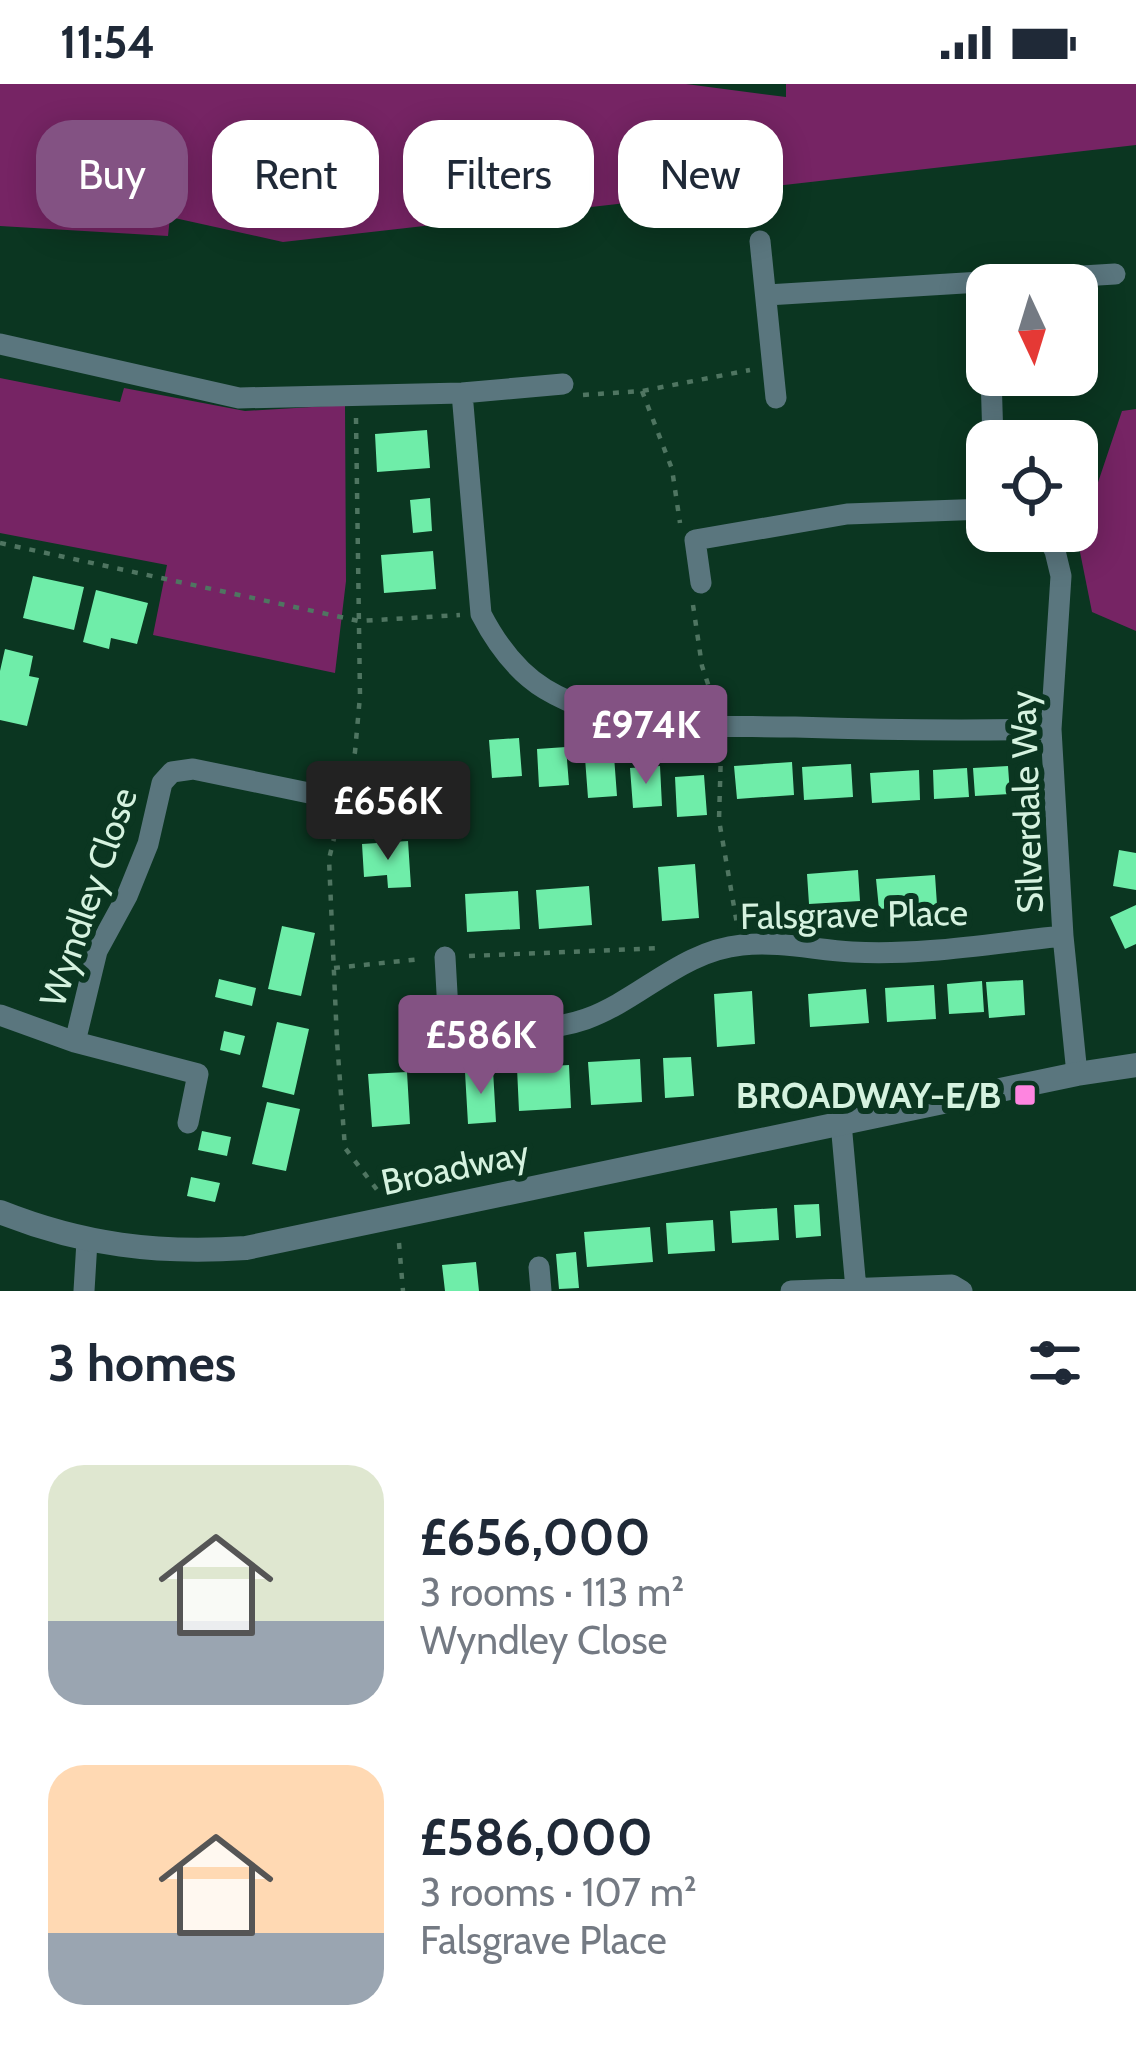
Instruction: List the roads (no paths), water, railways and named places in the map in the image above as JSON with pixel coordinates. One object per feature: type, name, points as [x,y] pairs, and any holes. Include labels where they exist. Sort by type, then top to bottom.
[{"type":"street","points":[[760,241],[776,398]]},
{"type":"street","points":[[1098,275],[1115,274]]},
{"type":"street","points":[[767,295],[966,284]]},
{"type":"street","points":[[0,344],[239,398],[462,393],[563,384]]},
{"type":"street","points":[[462,393],[481,614],[495,642],[543,688],[604,714],[690,727],[1051,729]]},
{"type":"street","points":[[701,583],[695,539],[847,514],[966,510]]},
{"type":"street","name":"Silverdale Way","points":[[1055,552],[1061,576],[1051,729],[1077,1074]]},
{"type":"street","name":"Wyndley Close","points":[[75,1042],[97,952],[127,896],[148,844],[162,783],[172,772],[193,769],[309,793]]},
{"type":"street","name":"Falsgrave Place","points":[[445,957],[448,1029],[548,1028],[586,1019],[694,956],[741,945],[896,952],[1063,936]]},
{"type":"street","name":"Wyndley Close","points":[[0,1015],[75,1042],[198,1075],[188,1123]]},
{"type":"street","name":"Broadway","points":[[0,1212],[87,1241],[154,1250],[224,1249],[292,1239],[1136,1065]]},
{"type":"street","points":[[842,1123],[856,1288]]},
{"type":"street","points":[[84,1291],[87,1241]]},
{"type":"street","points":[[539,1267],[541,1291]]},
{"type":"street","points":[[791,1291],[952,1285],[962,1291]]},
{"type":"place","name":"BROADWAY-E/B","points":[[1025,1095]]}]
